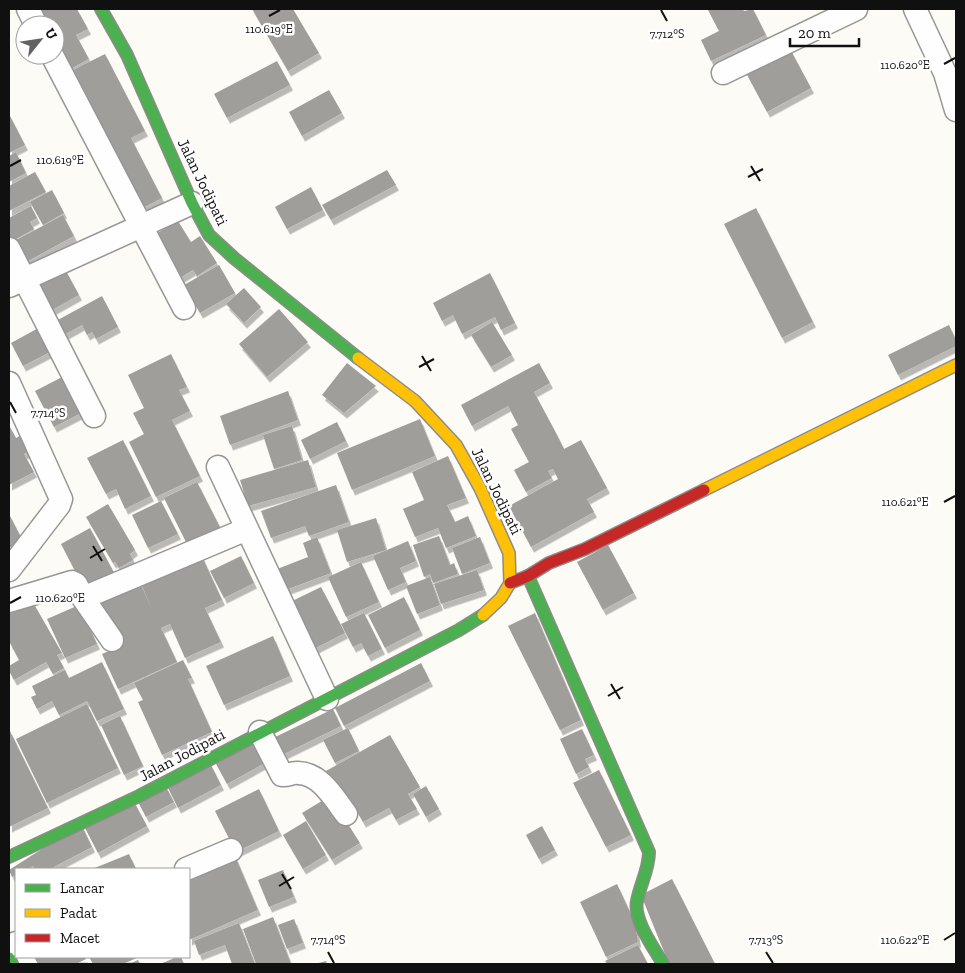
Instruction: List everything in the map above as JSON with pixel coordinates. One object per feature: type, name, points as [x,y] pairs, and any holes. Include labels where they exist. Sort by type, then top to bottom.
[{"type":"street","name":"Jalan Jodipati","points":[[9,857],[139,796],[459,630],[489,612],[501,598],[510,583],[510,553],[480,488],[456,445],[416,401],[234,258],[209,235],[192,203],[127,55],[101,9]]},
{"type":"street","points":[[723,73],[856,9]]},
{"type":"street","points":[[915,9],[945,73],[956,110]]},
{"type":"street","points":[[57,65],[184,308]]},
{"type":"street","points":[[17,283],[192,203]]},
{"type":"street","points":[[9,249],[17,283],[94,416]]},
{"type":"street","points":[[510,583],[528,576],[549,563],[585,549],[956,365]]},
{"type":"street","points":[[9,383],[61,499],[60,505],[9,570]]},
{"type":"street","points":[[218,467],[327,699]]},
{"type":"street","points":[[83,598],[246,529]]},
{"type":"street","points":[[528,576],[649,852],[650,861],[636,910],[663,964]]},
{"type":"street","points":[[9,601],[70,582],[76,584],[83,598],[112,640]]},
{"type":"street","points":[[260,732],[279,769],[299,772],[317,780],[329,791],[346,814]]},
{"type":"street","points":[[188,868],[231,850]]},
{"type":"street","points":[[9,958],[12,964]]},
{"type":"building","points":[[32,9],[77,9],[88,29],[76,35],[89,59],[65,72],[62,65],[65,65],[65,15],[35,15]]},
{"type":"building","points":[[252,9],[293,9],[319,53],[288,71]]},
{"type":"building","points":[[743,9],[744,11],[753,9],[766,35],[711,61],[701,40],[719,31],[708,10]]},
{"type":"building","points":[[789,47],[811,88],[767,112],[745,71]]},
{"type":"building","points":[[105,54],[145,131],[131,138],[162,198],[139,210],[67,73]]},
{"type":"building","points":[[277,61],[290,85],[227,118],[214,94]]},
{"type":"building","points":[[329,90],[342,113],[302,136],[289,112]]},
{"type":"building","points":[[9,114],[25,145],[9,153]]},
{"type":"building","points":[[16,152],[26,173],[9,182],[9,156]]},
{"type":"building","points":[[387,170],[396,185],[331,220],[322,205]]},
{"type":"building","points":[[35,172],[46,192],[9,211],[9,186]]},
{"type":"building","points":[[311,187],[323,210],[287,229],[275,207]]},
{"type":"building","points":[[52,190],[64,213],[43,225],[30,202]]},
{"type":"building","points":[[31,206],[37,218],[30,222],[34,229],[9,243],[9,218]]},
{"type":"building","points":[[756,208],[813,322],[782,338],[724,224]]},
{"type":"building","points":[[63,215],[74,236],[19,266],[9,244]]},
{"type":"building","points":[[178,221],[191,242],[200,236],[217,263],[197,276],[193,270],[180,278],[154,235]]},
{"type":"building","points":[[219,265],[235,293],[200,313],[184,285]]},
{"type":"building","points":[[66,271],[79,295],[45,314],[32,289]]},
{"type":"building","points":[[490,273],[515,323],[501,330],[495,317],[462,334],[453,315],[442,321],[433,303]]},
{"type":"building","points":[[244,288],[261,307],[244,323],[226,304]]},
{"type":"building","points":[[102,296],[118,327],[96,339],[92,332],[87,335],[82,325],[62,336],[54,322]]},
{"type":"building","points":[[279,309],[308,342],[267,377],[239,344]]},
{"type":"building","points":[[492,322],[512,355],[491,367],[471,335]]},
{"type":"building","points":[[949,325],[956,340],[956,346],[898,375],[888,355]]},
{"type":"building","points":[[42,326],[54,350],[23,366],[11,343]]},
{"type":"building","points":[[171,354],[187,387],[179,390],[190,411],[172,420],[200,476],[156,497],[129,442],[144,434],[133,413],[144,408],[128,375]]},
{"type":"building","points":[[347,363],[376,386],[344,413],[322,395]]},
{"type":"building","points":[[539,363],[550,383],[534,392],[564,449],[581,440],[607,488],[587,499],[594,512],[531,547],[509,506],[558,479],[553,469],[548,471],[552,478],[526,492],[514,470],[529,462],[511,429],[518,425],[508,406],[472,426],[461,405]]},
{"type":"building","points":[[68,374],[87,410],[54,427],[35,391]]},
{"type":"building","points":[[288,391],[298,420],[230,445],[220,416]]},
{"type":"building","points":[[420,419],[435,456],[352,490],[337,453]]},
{"type":"building","points":[[337,422],[346,441],[310,459],[301,440]]},
{"type":"building","points":[[292,426],[302,460],[274,469],[263,435]]},
{"type":"building","points":[[9,428],[16,438],[25,433],[34,449],[24,454],[34,472],[9,485]]},
{"type":"building","points":[[123,440],[151,496],[125,509],[116,489],[106,494],[87,458]]},
{"type":"building","points":[[448,456],[466,498],[447,505],[455,522],[468,516],[476,536],[446,548],[438,528],[415,537],[403,509],[424,500],[412,472]]},
{"type":"building","points":[[308,460],[316,487],[248,506],[240,480]]},
{"type":"building","points":[[197,482],[223,533],[190,550],[164,498]]},
{"type":"building","points":[[336,485],[349,522],[309,536],[305,526],[271,538],[261,511]]},
{"type":"building","points":[[161,501],[178,534],[148,548],[132,515]]},
{"type":"building","points":[[108,504],[135,550],[130,554],[133,560],[119,568],[115,562],[113,563],[86,517]]},
{"type":"building","points":[[9,514],[23,541],[9,548]]},
{"type":"building","points":[[376,518],[386,550],[347,562],[337,530]]},
{"type":"building","points":[[90,528],[118,580],[88,596],[61,544]]},
{"type":"building","points":[[439,536],[450,565],[454,563],[458,574],[433,583],[430,574],[424,577],[413,545]]},
{"type":"building","points":[[317,537],[331,573],[280,592],[272,571],[308,557],[303,543]]},
{"type":"building","points":[[480,537],[490,563],[462,574],[452,548]]},
{"type":"building","points":[[408,541],[416,561],[400,568],[406,582],[388,590],[373,556]]},
{"type":"building","points":[[608,545],[634,593],[603,610],[577,562]]},
{"type":"building","points":[[200,552],[222,600],[205,608],[221,642],[185,658],[170,624],[161,628],[177,662],[118,689],[102,654],[120,646],[97,596],[138,578],[154,614],[139,579]]},
{"type":"building","points":[[241,556],[254,583],[224,598],[210,571]]},
{"type":"building","points":[[361,562],[379,602],[346,617],[328,577]]},
{"type":"building","points":[[477,570],[484,590],[441,604],[434,584]]},
{"type":"building","points":[[430,577],[440,605],[417,614],[406,586]]},
{"type":"building","points":[[321,587],[345,633],[312,650],[288,603]]},
{"type":"building","points":[[404,597],[420,630],[385,648],[368,615]]},
{"type":"building","points":[[31,599],[62,653],[57,655],[64,668],[53,674],[46,662],[14,680],[9,671],[9,666],[19,660],[9,644],[9,606]]},
{"type":"building","points":[[79,605],[97,644],[65,658],[47,619]]},
{"type":"building","points":[[364,613],[382,649],[368,656],[361,643],[353,647],[341,624]]},
{"type":"building","points":[[535,613],[581,720],[560,730],[508,626]]},
{"type":"building","points":[[273,636],[290,676],[224,705],[206,666]]},
{"type":"building","points":[[183,660],[192,678],[188,679],[212,732],[162,755],[138,702],[143,700],[134,683]]},
{"type":"building","points":[[102,662],[124,709],[97,721],[87,701],[59,715],[52,701],[37,709],[31,697],[36,695],[32,686],[65,670],[69,678]]},
{"type":"building","points":[[421,663],[430,681],[344,726],[335,708]]},
{"type":"building","points":[[87,704],[118,768],[47,803],[16,739]]},
{"type":"building","points":[[333,709],[341,726],[276,758],[267,741]]},
{"type":"building","points":[[120,716],[143,766],[124,775],[101,725]]},
{"type":"building","points":[[348,728],[359,751],[335,763],[323,740]]},
{"type":"building","points":[[9,729],[48,808],[9,827]]},
{"type":"building","points":[[582,729],[594,755],[585,759],[589,767],[576,774],[560,739]]},
{"type":"building","points":[[390,735],[420,787],[408,794],[417,809],[396,820],[389,808],[363,822],[350,799],[344,803],[326,771]]},
{"type":"building","points":[[252,743],[263,764],[227,784],[215,762]]},
{"type":"building","points":[[210,763],[221,785],[178,808],[167,786]]},
{"type":"building","points":[[599,770],[631,835],[606,847],[573,783]]},
{"type":"building","points":[[165,785],[174,802],[146,817],[137,800]]},
{"type":"building","points":[[426,786],[439,809],[426,817],[413,794]]},
{"type":"building","points":[[259,789],[279,831],[236,852],[215,811]]},
{"type":"building","points":[[330,796],[360,843],[332,860],[302,813]]},
{"type":"building","points":[[133,800],[147,826],[98,853],[84,826]]},
{"type":"building","points":[[306,821],[326,855],[303,869],[283,835]]},
{"type":"building","points":[[81,824],[92,847],[52,868],[34,868],[33,866],[29,868],[15,868],[15,876],[12,877],[9,870]]},
{"type":"building","points":[[542,826],[555,850],[539,859],[526,835]]},
{"type":"building","points":[[129,854],[136,868],[94,868]]},
{"type":"building","points":[[235,856],[258,910],[190,940],[190,876]]},
{"type":"building","points":[[283,870],[294,897],[269,907],[258,880]]},
{"type":"building","points":[[672,879],[715,964],[669,964],[641,895]]},
{"type":"building","points":[[617,884],[635,923],[638,942],[606,957],[580,902]]},
{"type":"building","points":[[273,917],[291,964],[256,964],[243,929]]},
{"type":"building","points":[[294,919],[303,943],[287,949],[278,925]]},
{"type":"building","points":[[239,923],[255,964],[232,964],[225,945],[199,955],[194,941]]},
{"type":"building","points":[[638,945],[648,964],[607,964],[605,961]]},
{"type":"building","points":[[35,958],[86,959],[76,964],[38,964]]},
{"type":"building","points":[[90,958],[137,958],[123,964],[93,964]]},
{"type":"building","points":[[175,958],[181,958],[184,964],[160,964]]},
{"type":"building","points":[[138,960],[140,964],[129,964]]},
{"type":"building","points":[[326,961],[327,964],[315,964]]},
{"type":"traffic: fast","points":[[101,9],[127,55],[192,203],[209,235],[234,258],[358,358]]},
{"type":"traffic: fast","points":[[528,576],[649,852],[648,865],[638,895],[637,909],[645,934],[663,964]]},
{"type":"traffic: fast","points":[[9,857],[139,796],[459,630],[483,615]]},
{"type":"traffic: fast","points":[[9,958],[12,964]]},
{"type":"traffic: slow","points":[[358,358],[415,401],[456,445],[480,488],[509,553],[510,583],[501,598],[483,615]]},
{"type":"traffic: slow","points":[[704,490],[956,365]]},
{"type":"traffic: jam","points":[[510,583],[528,576],[549,563],[585,549],[704,490]]}]
